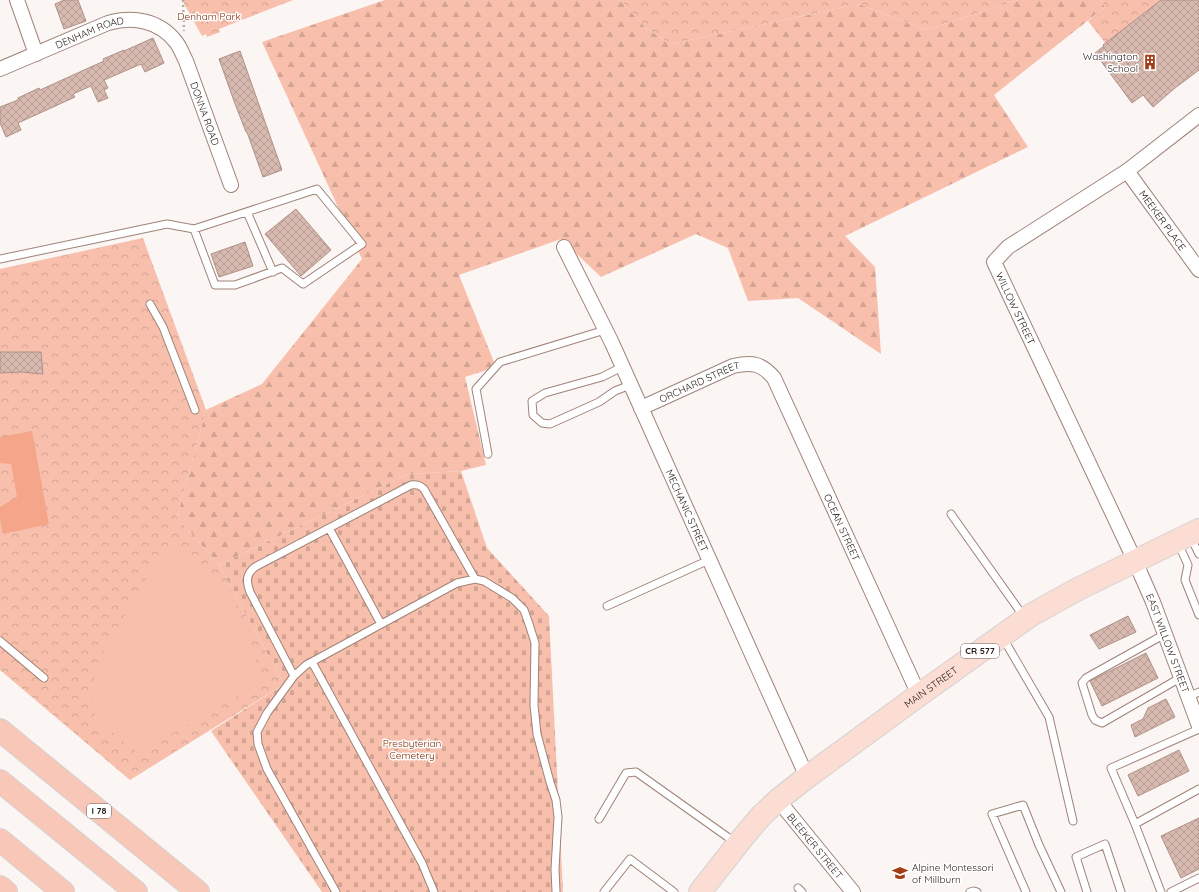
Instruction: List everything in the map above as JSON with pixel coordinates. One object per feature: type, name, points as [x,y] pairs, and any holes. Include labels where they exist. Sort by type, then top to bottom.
[{"type":"highway","name":"I 78","points":[[0,730],[198,892]]},
{"type":"highway","points":[[0,780],[136,892]]},
{"type":"highway","points":[[0,840],[63,892]]},
{"type":"highway","points":[[0,887],[6,892]]},
{"type":"main road","name":"MAIN STREET","points":[[700,892],[737,844],[761,816],[778,800],[919,695],[1025,619],[1078,588],[1188,535]]},
{"type":"street","points":[[17,0],[36,54]]},
{"type":"street","name":"DENHAM ROAD","points":[[0,69],[108,23],[120,20],[132,19],[156,25],[176,42]]},
{"type":"street","name":"DONNA ROAD","points":[[176,42],[186,62],[231,185]]},
{"type":"street","name":"WILLOW STREET","points":[[1135,561],[994,262],[1008,247],[1127,171],[1199,115]]},
{"type":"street","name":"MEEKER PLACE","points":[[1127,171],[1199,270]]},
{"type":"street","name":"MECHANIC STREET","points":[[564,247],[641,408],[807,777]]},
{"type":"street","name":"ORCHARD STREET","points":[[641,408],[733,366],[746,363],[759,365]]},
{"type":"street","name":"OCEAN STREET","points":[[759,365],[768,370],[774,378],[919,695]]},
{"type":"street","name":"EAST WILLOW STREET","points":[[1135,561],[1165,634],[1180,678],[1193,695],[1199,726]]},
{"type":"street","name":"BLEEKER STREET","points":[[778,800],[853,892]]},
{"type":"lane","points":[[0,259],[167,224],[194,229],[317,189],[362,244],[303,284],[282,268],[235,285],[215,285],[194,229]]},
{"type":"lane","points":[[247,212],[272,272]]},
{"type":"lane","points":[[150,304],[163,327],[196,410]]},
{"type":"lane","points":[[488,454],[476,389],[500,362],[605,330]]},
{"type":"lane","points":[[622,367],[602,377],[545,393],[532,401],[533,415],[542,423],[550,424],[599,402],[615,391],[630,385]]},
{"type":"lane","points":[[294,676],[250,592],[247,577],[250,571],[255,567],[411,485],[416,484],[424,489],[474,579]]},
{"type":"lane","points":[[951,514],[1025,619]]},
{"type":"lane","points":[[329,528],[381,624]]},
{"type":"lane","points":[[1188,535],[1199,554]]},
{"type":"lane","points":[[1188,535],[1188,564],[1185,580],[1199,615]]},
{"type":"lane","points":[[608,606],[709,560]]},
{"type":"lane","points":[[336,892],[267,769],[258,744],[257,732],[260,725],[267,712],[294,676],[306,665],[457,583],[474,579],[484,581],[512,598],[524,610],[535,642],[534,705],[536,734],[556,800],[558,817],[555,869],[556,892]]},
{"type":"lane","points":[[1165,634],[1086,678],[1082,683],[1092,715],[1095,720],[1102,723],[1180,678]]},
{"type":"lane","points":[[1002,636],[1049,717],[1073,820]]},
{"type":"lane","points":[[0,641],[44,678]]},
{"type":"lane","points":[[312,662],[422,863],[434,892]]},
{"type":"lane","points":[[1161,892],[1112,768],[1199,729]]},
{"type":"lane","points":[[599,819],[626,773],[636,772],[737,844]]},
{"type":"lane","points":[[1135,824],[1199,789]]},
{"type":"lane","points":[[1026,892],[992,814],[1023,805],[1039,845],[1061,892]]},
{"type":"lane","points":[[1087,892],[1076,856],[1105,844],[1121,892]]},
{"type":"lane","points":[[604,892],[630,859],[674,892]]},
{"type":"lane","points":[[1171,892],[1199,878]]},
{"type":"lane","points":[[970,892],[976,892]]},
{"type":"path","points":[[176,42],[184,36],[183,0]]},
{"type":"green space","name":"Denham Park","points":[[182,0],[293,0],[219,29],[220,32],[207,37],[206,34],[202,36]]},
{"type":"green space","points":[[385,0],[620,0],[646,28],[671,44],[859,4],[926,30],[1018,0],[1101,0],[1105,7],[994,95],[1028,147],[845,236],[875,267],[881,354],[798,298],[748,301],[728,248],[696,234],[601,277],[561,239],[459,275],[496,367],[465,377],[486,465],[461,471],[408,474],[219,565],[177,517],[206,410],[262,384],[362,259],[262,42]]},
{"type":"green space","points":[[620,0],[1018,0],[926,30],[859,4],[671,44],[646,28]]},
{"type":"green space","points":[[1101,0],[1162,0],[1106,44],[1088,21],[1105,7]]},
{"type":"green space","points":[[143,238],[206,410],[177,517],[219,565],[284,684],[130,780],[0,670],[0,269]]},
{"type":"green space","name":"Presbyterian Cemetery","points":[[461,471],[487,548],[549,616],[563,892],[322,892],[211,731],[284,684],[219,565],[408,474]]},
{"type":"green space","points":[[172,540],[207,569],[229,593],[242,617],[258,666],[259,684],[138,753],[96,720],[92,705],[93,683],[97,663],[156,562]]},
{"type":"shaded area","points":[[32,431],[49,524],[3,534],[0,519],[0,507],[17,497],[11,464],[0,463],[0,437]]},
{"type":"building","points":[[64,0],[78,0],[86,21],[64,29],[55,4]]},
{"type":"building","name":"Washington School","points":[[1161,0],[1199,0],[1199,70],[1153,107],[1143,95],[1132,103],[1095,53],[1104,46],[1103,45]]},
{"type":"building","points":[[153,38],[164,63],[145,72],[141,64],[104,80],[108,88],[104,90],[108,98],[98,102],[91,86],[73,94],[75,97],[18,123],[21,130],[6,137],[0,123],[0,107],[18,100],[18,98],[39,88],[40,90],[104,61],[103,59]]},
{"type":"building","points":[[240,51],[282,170],[263,177],[219,59]]},
{"type":"building","points":[[296,209],[331,250],[301,276],[265,234]]},
{"type":"building","points":[[245,242],[253,266],[219,277],[211,254]]},
{"type":"building","points":[[0,352],[41,352],[43,374],[21,372],[0,373]]},
{"type":"building","points":[[1128,616],[1136,632],[1099,649],[1090,635]]},
{"type":"building","points":[[1146,653],[1158,678],[1102,706],[1090,681]]},
{"type":"building","points":[[1166,699],[1175,717],[1135,737],[1131,725],[1143,719],[1148,708]]},
{"type":"building","points":[[1179,750],[1189,771],[1138,796],[1128,775]]},
{"type":"building","points":[[1199,818],[1199,869],[1181,878],[1161,836]]},
{"type":"place","name":"Washington School","points":[[1150,62]]},
{"type":"place","name":"Alpine Montessori of Millburn","points":[[900,873]]}]
